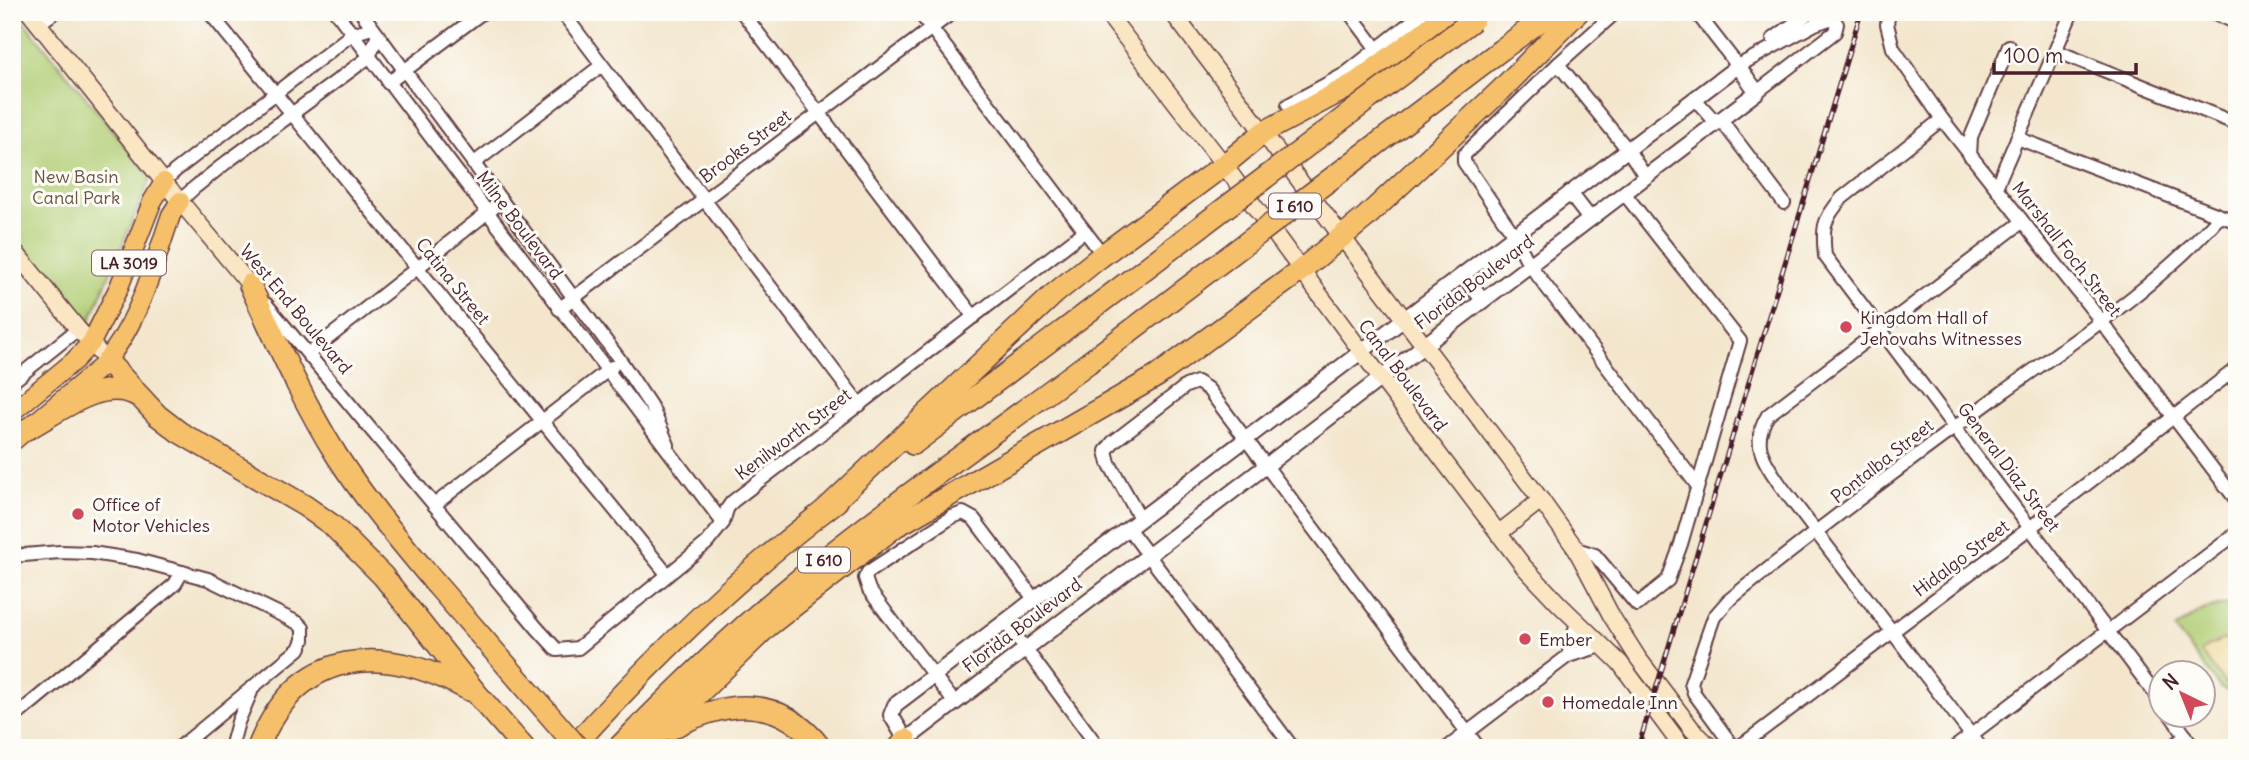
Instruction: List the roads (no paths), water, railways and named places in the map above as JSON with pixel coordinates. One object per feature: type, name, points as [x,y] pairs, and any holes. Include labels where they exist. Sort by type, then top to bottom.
[{"type":"highway","points":[[825,510],[1054,294],[1103,254],[1224,165],[1264,132],[1356,83],[1452,12]]},
{"type":"highway","name":"I 610","points":[[618,748],[712,656],[790,587],[920,486],[1048,393],[1552,12]]},
{"type":"highway","points":[[900,524],[1157,376],[1300,271],[1366,217],[1501,90],[1578,12]]},
{"type":"highway","name":"I 610","points":[[572,748],[621,693],[676,639],[760,563],[825,510],[1478,16]]},
{"type":"highway","points":[[250,285],[280,350],[338,458],[381,518],[578,748]]},
{"type":"highway","points":[[107,361],[139,397],[178,432],[305,506],[331,525],[383,576],[477,694],[524,748]]},
{"type":"highway","points":[[29,428],[79,400],[103,391],[127,390],[139,397]]},
{"type":"highway","points":[[646,744],[768,626],[900,524],[1048,393]]},
{"type":"highway","points":[[258,748],[265,729],[294,690],[324,669],[354,661],[394,663],[439,673],[477,694]]},
{"type":"highway","points":[[646,744],[695,715],[732,706],[761,708],[780,714],[808,731],[821,748]]},
{"type":"main road","name":"Canal Boulevard","points":[[1105,12],[1224,165],[1300,271],[1524,566],[1620,663],[1683,748]]},
{"type":"main road","name":"Canal Boulevard","points":[[1172,12],[1541,500],[1576,549],[1612,617],[1638,658],[1692,729],[1712,748]]},
{"type":"main road","name":"West End Boulevard","points":[[33,18],[250,285]]},
{"type":"main road","name":"LA 3019","points":[[12,412],[91,344],[119,287],[152,202],[164,182]]},
{"type":"main road","name":"LA 3019","points":[[12,443],[107,361],[127,330],[171,215],[180,201]]},
{"type":"main road","points":[[12,248],[107,361]]},
{"type":"main road","points":[[127,330],[120,323],[118,315],[134,276],[133,251]]},
{"type":"main road","points":[[1499,533],[1541,500]]},
{"type":"street","points":[[33,18],[55,12]]},
{"type":"street","name":"Catina Street","points":[[209,12],[667,574]]},
{"type":"street","name":"Milne Boulevard","points":[[336,12],[723,523]]},
{"type":"street","name":"Milne Boulevard","points":[[361,12],[620,360],[652,408],[674,461]]},
{"type":"street","points":[[388,83],[483,12]]},
{"type":"street","points":[[562,12],[860,405]]},
{"type":"street","points":[[742,12],[974,317]]},
{"type":"street","points":[[919,12],[1103,254]]},
{"type":"street","name":"Brooks Street","points":[[559,309],[953,12]]},
{"type":"street","points":[[1349,12],[1376,48]]},
{"type":"street","points":[[1287,105],[1345,74],[1424,12]]},
{"type":"street","points":[[1616,12],[1464,155],[1464,162],[1514,235],[1529,264],[1697,485]]},
{"type":"street","points":[[1696,12],[1757,92]]},
{"type":"street","name":"Florida Boulevard","points":[[1738,66],[1815,24],[1832,18],[1838,24],[1835,32],[1721,120],[1024,647],[905,745],[891,710],[934,675],[1405,320],[1514,235],[1628,150],[1738,66],[1810,12]]},
{"type":"street","name":"Marshall Foch Street","points":[[1889,12],[1887,24],[1893,48],[1942,120],[2101,321],[2237,501]]},
{"type":"street","points":[[1996,187],[2072,12]]},
{"type":"street","points":[[2212,12],[2237,23]]},
{"type":"street","points":[[164,182],[174,171],[352,34],[375,31],[369,57],[228,161],[180,201]]},
{"type":"street","points":[[1970,156],[1971,137],[2010,46]]},
{"type":"street","points":[[2056,51],[2237,124]]},
{"type":"street","points":[[1558,64],[1646,176]]},
{"type":"street","points":[[474,164],[602,65]]},
{"type":"street","points":[[1695,99],[1712,118],[1721,120],[1784,203]]},
{"type":"street","name":"General Diaz Street","points":[[1942,120],[1834,207],[1826,218],[1822,232],[1825,256],[2148,685]]},
{"type":"street","points":[[2017,138],[2237,222]]},
{"type":"street","points":[[1570,193],[1590,219]]},
{"type":"street","points":[[1576,549],[1595,555],[1637,605],[1668,580],[1740,341],[1624,193]]},
{"type":"street","points":[[307,354],[502,201]]},
{"type":"street","name":"Pontalba Street","points":[[1736,748],[1694,693],[1690,683],[1714,617],[1728,601],[1955,427],[2101,321],[2194,245],[2220,216]]},
{"type":"street","points":[[1981,748],[1781,486],[1758,443],[1768,415],[2022,222]]},
{"type":"street","name":"Kenilworth Street","points":[[537,628],[557,650],[578,648],[707,543],[723,523],[726,509],[732,502],[1085,230]]},
{"type":"street","points":[[1463,275],[1483,300]]},
{"type":"street","name":"West End Boulevard","points":[[250,285],[537,628]]},
{"type":"street","points":[[12,382],[78,329]]},
{"type":"street","points":[[434,505],[620,360]]},
{"type":"street","name":"Hidalgo Street","points":[[1736,748],[2031,527],[2237,368]]},
{"type":"street","points":[[1140,518],[1109,463],[1106,451],[1113,442],[1186,386],[1197,382],[1208,389],[1479,748]]},
{"type":"street","points":[[954,702],[869,590],[865,578],[873,568],[952,517],[964,513],[974,519],[1034,599]]},
{"type":"street","points":[[1128,528],[1293,748]]},
{"type":"street","points":[[1954,748],[2237,533]]},
{"type":"street","points":[[12,556],[60,552],[92,553],[137,560],[208,579],[298,623],[305,633],[299,649],[179,748]]},
{"type":"street","points":[[12,719],[175,584],[182,572]]},
{"type":"street","points":[[1005,621],[1100,748]]},
{"type":"street","points":[[1568,656],[1577,622]]},
{"type":"street","points":[[1447,748],[1568,656],[1601,646]]},
{"type":"street","points":[[231,748],[252,688]]},
{"type":"street","points":[[2180,728],[2194,748]]},
{"type":"street","points":[[2170,748],[2186,736]]},
{"type":"railway","points":[[1638,748],[1861,12]]},
{"type":"place","name":"Kingdom Hall of Jehovahs Witnesses","points":[[1846,327]]},
{"type":"place","name":"Office of Motor Vehicles","points":[[78,514]]},
{"type":"place","name":"Ember","points":[[1525,639]]},
{"type":"place","name":"Homedale Inn","points":[[1548,702]]},
{"type":"park label","name":"New Basin Canal Park","points":[[76,186]]}]
